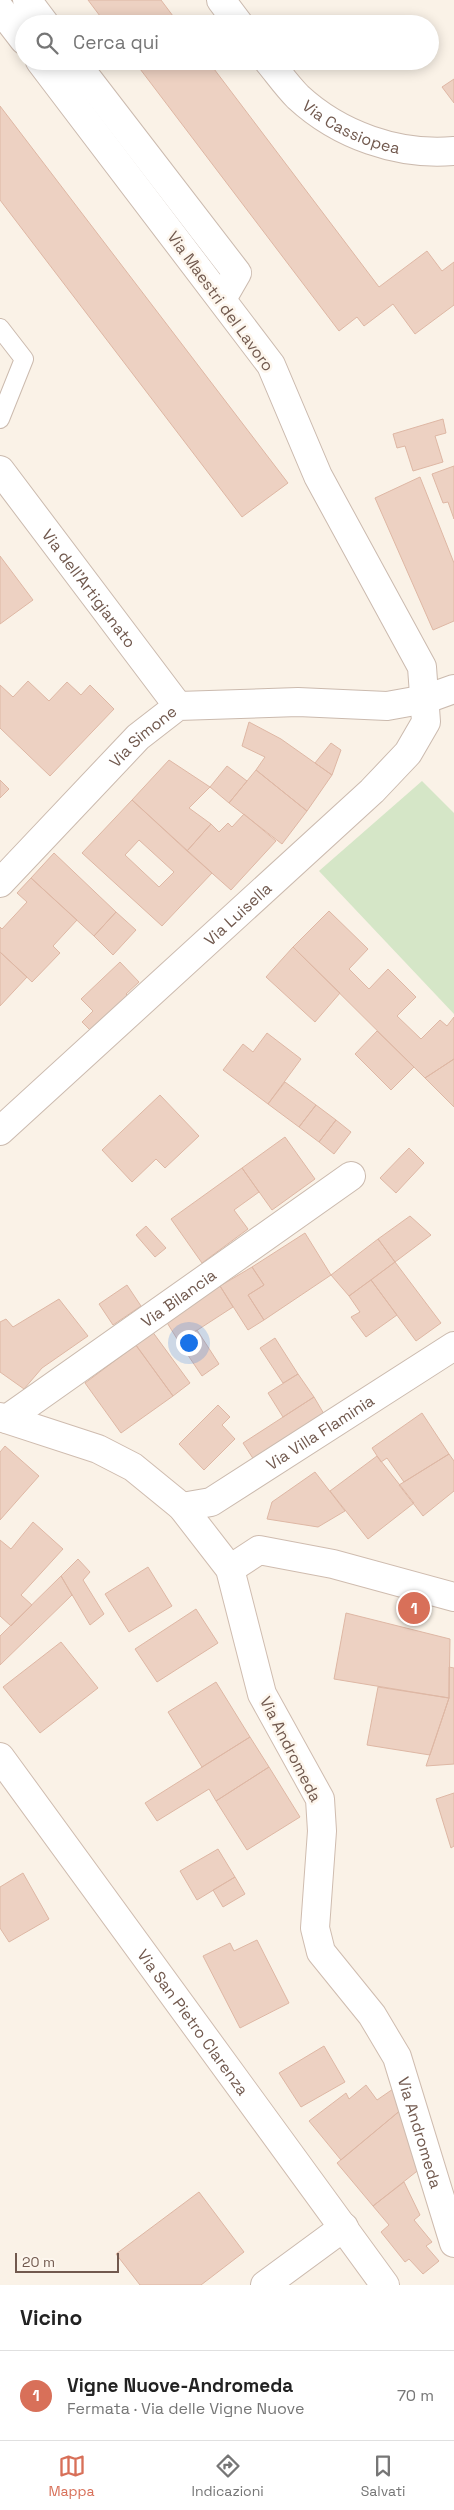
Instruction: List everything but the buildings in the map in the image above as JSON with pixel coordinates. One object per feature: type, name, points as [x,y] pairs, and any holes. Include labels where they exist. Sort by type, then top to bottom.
[{"type":"street","points":[[27,0],[38,15]]},
{"type":"street","points":[[222,0],[233,15]]},
{"type":"street","points":[[0,9],[15,28]]},
{"type":"street","name":"Via Maestri del Lavoro","points":[[47,70],[271,365],[318,476],[422,667],[426,699]]},
{"type":"street","points":[[81,70],[237,273],[222,299]]},
{"type":"street","name":"Via Cassiopea","points":[[276,70],[298,97],[335,123],[372,141],[410,150],[454,151]]},
{"type":"street","name":"Via dell'Artigianato","points":[[0,470],[178,706]]},
{"type":"street","points":[[426,699],[454,689]]},
{"type":"street","name":"Via Simone","points":[[0,883],[138,737],[178,706],[298,702],[387,706],[426,699]]},
{"type":"street","name":"Via Luisella","points":[[0,1131],[372,791],[408,753],[426,722],[426,699]]},
{"type":"street","name":"Via Bilancia","points":[[3,1418],[351,1176]]},
{"type":"street","name":"Via Villa Flaminia","points":[[182,1507],[211,1502],[454,1346]]},
{"type":"street","name":"Via Andromeda","points":[[3,1418],[98,1449],[133,1467],[182,1507],[230,1569],[262,1694],[320,1799],[322,1830],[315,1928],[321,1952],[372,2015],[397,2056],[454,2243]]},
{"type":"street","points":[[230,1569],[260,1550],[333,1564],[454,1597]]},
{"type":"street","name":"Via San Pietro Clarenza","points":[[0,1757],[385,2285]]},
{"type":"street","points":[[265,2285],[344,2227]]},
{"type":"lane","points":[[0,328],[24,359],[0,419]]},
{"type":"green space","points":[[422,781],[454,813],[454,1014],[319,871]]},
{"type":"place","name":"Vigne Nuove-Andromeda","points":[[414,1608]]}]
